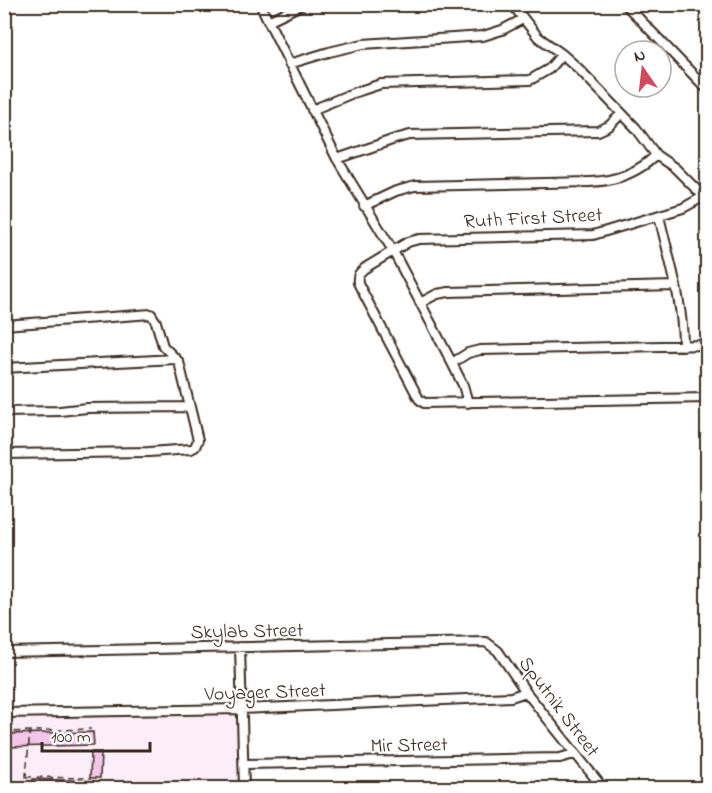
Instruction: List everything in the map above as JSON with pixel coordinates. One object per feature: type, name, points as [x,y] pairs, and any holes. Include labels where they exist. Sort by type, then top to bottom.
[{"type":"street","points":[[260,4],[337,159],[393,251],[452,363],[463,385],[468,403],[708,398]]},
{"type":"street","points":[[268,21],[303,4]]},
{"type":"street","points":[[512,4],[538,37],[562,54],[636,128],[656,155],[675,168],[706,197]]},
{"type":"street","points":[[701,4],[708,12]]},
{"type":"street","points":[[628,6],[708,90]]},
{"type":"street","points":[[289,64],[363,44],[483,36],[502,30],[523,19]]},
{"type":"street","points":[[312,110],[381,84],[530,80],[549,69],[562,54]]},
{"type":"street","points":[[337,159],[410,135],[598,131],[609,126],[621,114]]},
{"type":"street","points":[[364,206],[396,191],[415,186],[609,180],[640,169],[656,155]]},
{"type":"street","name":"Ruth First Street","points":[[468,403],[429,404],[421,401],[358,283],[358,275],[365,268],[419,238],[593,235],[659,216],[706,197]]},
{"type":"street","points":[[659,216],[683,324],[683,346]]},
{"type":"street","points":[[420,303],[437,294],[449,292],[675,286]]},
{"type":"street","points":[[4,325],[148,314],[153,316],[163,346],[179,362],[189,407],[195,420],[198,440],[197,446],[190,449],[149,452],[4,454]]},
{"type":"street","points":[[452,363],[468,353],[480,350],[708,345]]},
{"type":"street","points":[[4,368],[175,359]]},
{"type":"street","points":[[4,412],[189,407]]},
{"type":"street","name":"Skylab Street","points":[[4,652],[476,641],[491,644]]},
{"type":"street","name":"Sputnik Street","points":[[491,644],[603,789]]},
{"type":"street","points":[[240,647],[244,789]]},
{"type":"street","name":"Voyager Street","points":[[4,713],[241,709],[511,698],[526,692]]},
{"type":"street","name":"Mir Street","points":[[244,764],[560,758],[574,754]]},
{"type":"path","points":[[4,732],[91,729]]},
{"type":"path","points":[[24,789],[31,730]]},
{"type":"path","points":[[26,777],[86,778]]},
{"type":"shaded area","points":[[131,714],[237,715],[238,788],[5,788],[4,718]]},
{"type":"building","points":[[93,732],[94,745],[4,747],[4,734]]},
{"type":"building","points":[[91,752],[101,752],[100,778],[90,778]]},
{"type":"building","points":[[33,779],[91,781],[91,789],[33,789]]}]
